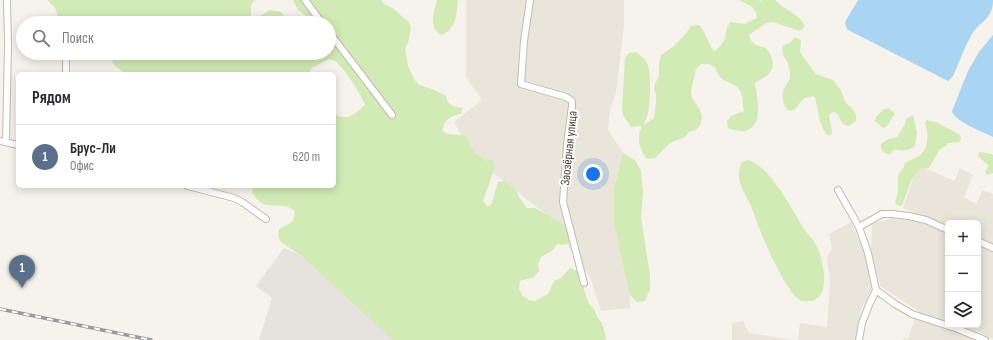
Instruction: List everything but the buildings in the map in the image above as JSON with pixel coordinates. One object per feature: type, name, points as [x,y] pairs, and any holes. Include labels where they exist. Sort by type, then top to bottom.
[{"type":"street","points":[[7,0],[8,44],[3,141],[16,144]]},
{"type":"street","points":[[304,0],[317,16]]},
{"type":"street","name":"Заозёрная улица","points":[[530,0],[524,41],[521,84],[566,97],[572,101],[563,202],[584,283]]},
{"type":"street","points":[[336,41],[392,115]]},
{"type":"street","points":[[66,60],[66,72]]},
{"type":"street","points":[[196,188],[234,198],[266,219]]},
{"type":"street","points":[[838,190],[859,227],[868,254],[876,290],[864,317],[859,340]]},
{"type":"street","points":[[859,227],[882,214],[892,214],[926,220],[945,229]]},
{"type":"street","points":[[981,242],[993,248]]},
{"type":"street","points":[[876,290],[912,314],[958,329],[985,340]]},
{"type":"shaded area","points":[[466,0],[624,0],[624,25],[616,93],[610,110],[608,130],[623,153],[614,188],[630,295],[630,308],[601,311],[590,277],[547,215],[473,157],[454,122],[482,100],[466,77]]},
{"type":"shaded area","points":[[918,165],[954,181],[960,168],[973,175],[964,197],[977,204],[982,190],[993,194],[993,245],[981,239],[981,220],[945,220],[945,226],[903,208]]},
{"type":"shaded area","points":[[892,218],[913,220],[945,231],[945,320],[923,314],[880,286],[871,250],[872,224]]},
{"type":"shaded area","points":[[851,222],[863,249],[865,249],[872,289],[861,309],[856,340],[798,340],[800,323],[827,327],[830,283],[827,258],[832,248],[829,234]]},
{"type":"shaded area","points":[[981,245],[993,251],[993,339],[970,328],[981,328]]},
{"type":"shaded area","points":[[284,248],[298,254],[372,318],[394,340],[259,340],[272,298],[256,286]]},
{"type":"shaded area","points":[[915,317],[980,340],[902,340],[904,338],[908,339]]},
{"type":"shaded area","points":[[743,321],[749,333],[793,340],[732,340],[732,323]]},
{"type":"green space","points":[[48,0],[255,0],[251,5],[251,15],[250,16],[57,16],[56,10]]},
{"type":"green space","points":[[293,0],[381,0],[384,4],[391,7],[409,22],[411,28],[408,43],[405,49],[408,66],[414,79],[419,85],[432,89],[446,96],[451,105],[462,108],[461,114],[451,117],[446,121],[442,131],[448,134],[465,135],[474,153],[485,161],[492,160],[495,167],[483,201],[488,207],[492,203],[498,182],[504,181],[516,190],[527,208],[535,208],[566,226],[569,235],[569,243],[562,245],[557,244],[553,250],[541,257],[538,264],[539,271],[534,277],[520,281],[519,289],[522,295],[529,300],[535,301],[548,294],[554,281],[561,278],[570,268],[577,271],[584,283],[584,290],[589,304],[595,310],[597,317],[602,323],[606,337],[605,340],[393,340],[300,255],[281,242],[278,236],[279,229],[293,220],[295,211],[289,207],[262,203],[257,200],[252,193],[253,188],[336,188],[336,114],[343,117],[351,116],[365,105],[342,68],[332,60],[336,60],[336,16],[305,16],[298,10]]},
{"type":"green space","points":[[437,0],[458,0],[453,25],[451,29],[442,35],[437,33],[433,25],[433,17]]},
{"type":"green space","points":[[739,0],[759,0],[763,3],[761,0],[775,0],[799,18],[805,26],[800,31],[773,22],[766,23],[749,35],[753,43],[768,50],[773,64],[769,74],[755,83],[758,112],[754,125],[750,129],[743,131],[728,128],[727,121],[731,116],[744,111],[741,93],[735,86],[720,77],[715,67],[708,64],[701,64],[696,69],[691,91],[692,98],[700,110],[702,117],[701,124],[696,130],[689,132],[685,137],[670,143],[655,158],[647,159],[639,143],[639,135],[642,126],[631,127],[623,115],[622,108],[625,58],[629,53],[636,52],[645,60],[649,67],[650,98],[644,125],[654,118],[656,96],[654,89],[655,83],[659,77],[659,62],[661,55],[678,42],[691,26],[699,25],[714,51],[719,48],[724,41],[730,22],[744,24],[757,18],[756,12],[751,6]]},
{"type":"green space","points":[[270,10],[281,12],[284,16],[260,16]]},
{"type":"green space","points":[[795,37],[801,40],[800,52],[816,74],[833,80],[841,90],[845,102],[856,114],[856,121],[849,126],[843,124],[835,112],[831,113],[829,116],[832,132],[831,135],[827,135],[822,127],[815,97],[812,96],[805,98],[792,111],[787,109],[784,103],[783,93],[790,79],[790,74],[788,63],[783,55],[782,48],[783,45],[790,43]]},
{"type":"green space","points":[[111,60],[327,60],[312,68],[309,72],[123,72],[116,67]]},
{"type":"green space","points":[[889,108],[895,114],[886,127],[883,128],[875,121],[876,117],[884,109]]},
{"type":"green space","points":[[913,115],[917,133],[915,146],[906,150],[895,149],[890,154],[884,152],[881,148],[881,144],[886,140],[897,137],[905,124],[906,119]]},
{"type":"green space","points":[[927,120],[938,123],[957,133],[960,135],[961,139],[959,142],[948,143],[940,149],[929,168],[919,169],[911,181],[903,203],[901,206],[897,205],[895,202],[898,192],[898,175],[907,161],[919,156],[925,149],[927,131],[925,123]]},
{"type":"green space","points":[[979,152],[993,155],[993,173],[987,175],[985,171],[989,166],[978,156]]},
{"type":"green space","points":[[623,153],[635,160],[641,171],[643,193],[641,217],[650,275],[650,289],[645,301],[637,302],[630,295],[614,223],[614,188]]},
{"type":"green space","points":[[747,160],[756,163],[764,170],[780,189],[819,251],[824,281],[821,294],[815,300],[802,301],[798,298],[788,287],[772,258],[740,182],[739,175],[741,163]]},
{"type":"water","points":[[858,0],[993,0],[991,12],[974,31],[966,45],[953,76],[948,81],[847,29],[845,22]]},
{"type":"water","points":[[993,35],[993,137],[958,119],[952,111],[968,71],[979,52]]},
{"type":"railway","points":[[0,309],[151,340]]},
{"type":"place","name":"Брус-Ли","points":[[22,288]]}]
